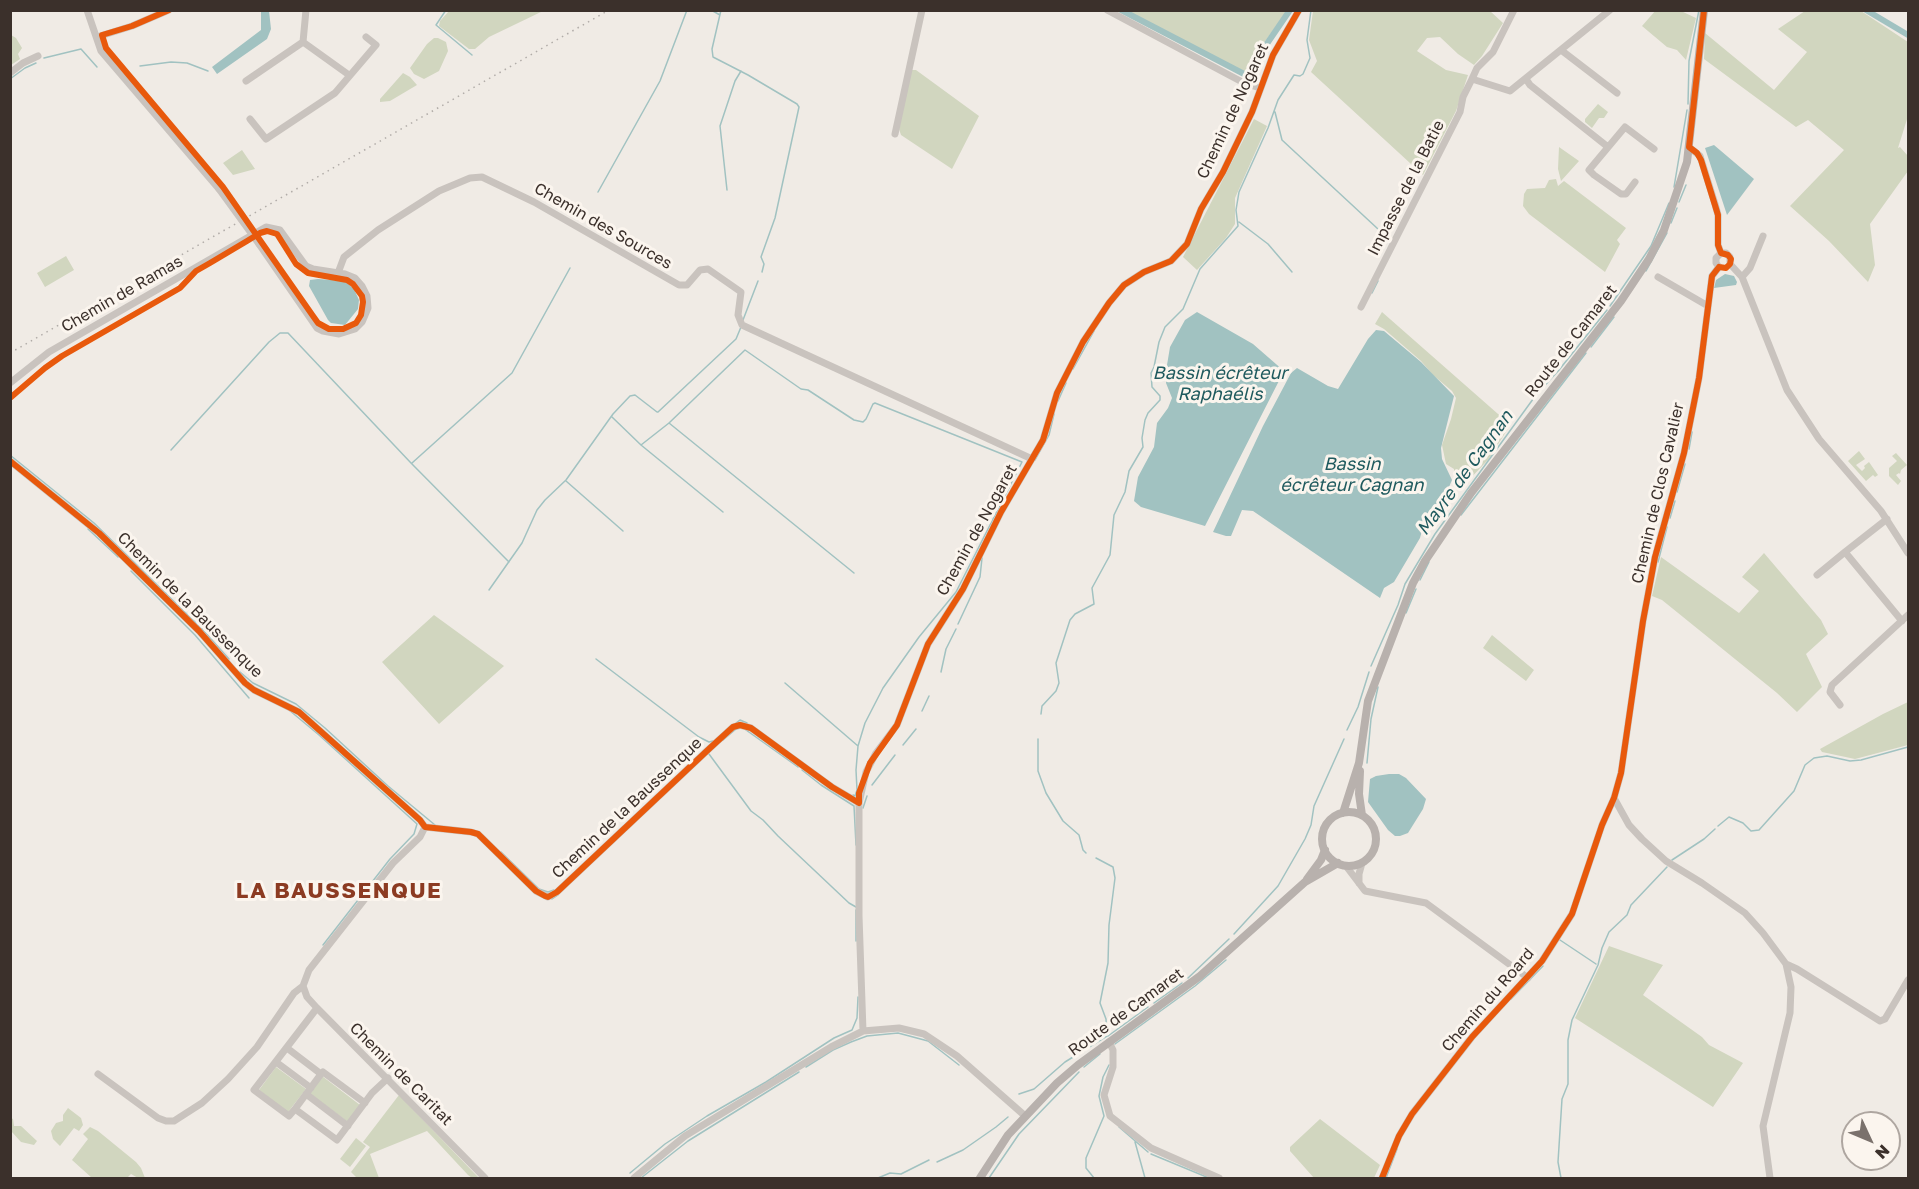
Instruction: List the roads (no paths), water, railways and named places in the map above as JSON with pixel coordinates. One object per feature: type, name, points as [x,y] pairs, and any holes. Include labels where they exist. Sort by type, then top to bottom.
[{"type":"main road","name":"Route de Camaret","points":[[1305,882],[1342,864],[1362,863],[1373,852],[1376,838],[1371,825],[1362,815],[1359,803],[1359,763],[1368,701],[1417,576],[1454,517],[1613,312],[1649,259],[1664,230],[1687,162],[1704,10]]},
{"type":"main road","name":"Route de Camaret","points":[[980,1179],[998,1148],[1024,1115],[1057,1083],[1103,1046],[1207,971],[1305,882],[1321,860],[1325,850],[1324,831],[1330,821],[1343,813],[1359,763]]},
{"type":"main road","points":[[1343,813],[1362,815]]},
{"type":"main road","points":[[1325,850],[1342,864]]},
{"type":"street","name":"Chemin de Ramas","points":[[10,383],[49,352],[266,227],[280,230],[306,266],[355,278],[362,286],[368,308],[362,322],[355,329],[339,334],[317,328],[259,244],[219,189],[101,51],[87,10]]},
{"type":"street","points":[[98,37],[132,26],[169,10]]},
{"type":"street","points":[[303,42],[306,10]]},
{"type":"street","points":[[895,134],[922,10]]},
{"type":"street","points":[[1107,10],[1244,83],[1260,88]]},
{"type":"street","name":"Chemin de Nogaret","points":[[863,1032],[859,916],[859,803],[866,772],[876,753],[897,725],[928,644],[963,589],[1001,512],[1043,440],[1057,393],[1083,342],[1109,303],[1131,279],[1171,261],[1186,244],[1201,209],[1223,172],[1252,112],[1273,54],[1299,10]]},
{"type":"street","name":"Impasse de la Batie","points":[[1361,307],[1460,112],[1463,97],[1477,69],[1493,52],[1514,10]]},
{"type":"street","points":[[1472,79],[1510,91],[1610,10]]},
{"type":"street","points":[[250,119],[266,139],[335,93],[376,45],[366,37]]},
{"type":"street","points":[[303,42],[349,75]]},
{"type":"street","points":[[246,81],[303,42]]},
{"type":"street","points":[[1561,50],[1617,93]]},
{"type":"street","points":[[10,73],[23,63],[38,56]]},
{"type":"street","points":[[1526,79],[1530,85],[1608,147]]},
{"type":"street","points":[[1635,182],[1626,194],[1621,194],[1589,170],[1625,127],[1654,149]]},
{"type":"street","points":[[1689,147],[1700,156],[1706,174],[1718,215],[1716,240],[1721,253]]},
{"type":"street","name":"Chemin des Sources","points":[[338,273],[344,257],[378,230],[439,191],[470,178],[482,177],[534,202],[679,285],[687,285],[700,270],[708,269],[741,292],[738,315],[742,325],[1032,459]]},
{"type":"street","points":[[1742,277],[1750,268],[1763,236]]},
{"type":"street","points":[[1730,264],[1726,268],[1719,267],[1715,261],[1721,253],[1726,253],[1730,256],[1730,264],[1742,277],[1787,390],[1824,445],[1887,519],[1908,552]]},
{"type":"street","name":"Chemin de Clos Cavalier","points":[[1614,798],[1621,773],[1643,621],[1655,557],[1684,453],[1699,378],[1712,276],[1719,267]]},
{"type":"street","points":[[1658,277],[1708,306]]},
{"type":"street","name":"Chemin de la Baussenque","points":[[10,462],[99,533],[192,624],[244,683],[299,712],[425,827],[478,834],[536,891],[548,897],[557,892],[734,727],[745,725],[859,803]]},
{"type":"street","points":[[1817,574],[1887,519]]},
{"type":"street","points":[[1845,552],[1902,621]]},
{"type":"street","points":[[1840,705],[1830,692],[1832,685],[1908,615]]},
{"type":"street","points":[[1614,798],[1629,825],[1642,839],[1666,861],[1744,912],[1786,964],[1791,987],[1790,1013],[1763,1126],[1770,1179]]},
{"type":"street","name":"Chemin du Roard","points":[[1383,1179],[1399,1136],[1417,1107],[1472,1037],[1542,961],[1572,914],[1602,825],[1614,798]]},
{"type":"street","points":[[98,1074],[158,1118],[166,1121],[174,1121],[202,1103],[244,1063],[257,1047],[294,993],[303,986],[309,970],[393,863],[420,837],[425,827]]},
{"type":"street","points":[[1359,886],[1362,863]]},
{"type":"street","points":[[1342,864],[1359,886],[1371,894],[1426,903],[1528,978]]},
{"type":"street","points":[[1786,964],[1880,1021],[1885,1019],[1908,980]]},
{"type":"street","name":"Chemin de Caritat","points":[[303,986],[307,997],[317,1008],[485,1179]]},
{"type":"street","points":[[317,1008],[255,1090],[289,1116],[321,1074]]},
{"type":"street","points":[[634,1179],[685,1136],[831,1047],[863,1032],[899,1028],[924,1034],[957,1056],[1024,1115]]},
{"type":"street","points":[[1103,1046],[1113,1050],[1113,1067],[1104,1095],[1110,1116],[1151,1148],[1219,1179]]},
{"type":"street","points":[[287,1048],[364,1103]]},
{"type":"street","points":[[276,1062],[348,1126]]},
{"type":"street","points":[[295,1109],[337,1140],[364,1103],[388,1078]]},
{"type":"water","points":[[261,11],[269,11],[271,29],[267,39],[217,74],[212,67],[261,30]]},
{"type":"water","points":[[1714,145],[1754,179],[1727,215],[1705,148]]},
{"type":"water","points":[[1725,274],[1734,276],[1736,285],[1714,288],[1716,280]]},
{"type":"water","points":[[310,280],[345,281],[354,289],[359,300],[358,309],[345,325],[331,323],[328,320],[309,286]]},
{"type":"water","name":"Bassin écrêteur Raphaélis","points":[[1197,312],[1253,344],[1284,371],[1205,526],[1141,507],[1134,501],[1138,477],[1154,447],[1157,423],[1172,398],[1166,383],[1170,347],[1185,320]]},
{"type":"water","name":"Bassin écrêteur Cagnan","points":[[1376,330],[1384,331],[1421,362],[1454,396],[1441,448],[1442,459],[1452,480],[1446,494],[1424,523],[1420,538],[1394,582],[1384,588],[1380,598],[1253,511],[1242,510],[1231,536],[1213,532],[1291,373],[1297,368],[1328,386],[1338,389],[1368,339]]},
{"type":"water","points":[[1399,774],[1406,778],[1426,799],[1423,809],[1408,833],[1400,836],[1395,836],[1388,830],[1368,802],[1370,779]]},
{"type":"waterway","points":[[446,10],[436,25],[472,55]]},
{"type":"waterway","points":[[598,192],[660,81],[687,10]]},
{"type":"waterway","points":[[711,10],[720,15]]},
{"type":"waterway","points":[[721,10],[712,49],[713,57],[748,75],[799,107],[775,218],[761,257],[764,264],[762,272]]},
{"type":"waterway","points":[[1121,10],[1246,75],[1255,71],[1264,48],[1290,10]]},
{"type":"waterway","points":[[1041,714],[1042,706],[1056,691],[1059,683],[1056,663],[1070,620],[1075,614],[1094,604],[1092,588],[1110,555],[1114,515],[1125,492],[1129,471],[1143,447],[1145,420],[1160,400],[1160,396],[1152,387],[1151,373],[1159,342],[1165,327],[1183,309],[1200,269],[1238,226],[1236,210],[1239,192],[1278,100],[1294,75],[1303,74],[1310,58],[1307,40],[1311,10]]},
{"type":"waterway","name":"Mayre de Cagnan","points":[[1688,104],[1689,61],[1699,10]]},
{"type":"waterway","points":[[1866,10],[1908,35]]},
{"type":"waterway","points":[[44,58],[81,49],[97,67]]},
{"type":"waterway","points":[[140,66],[171,62],[187,63],[208,71]]},
{"type":"waterway","points":[[10,79],[36,63]]},
{"type":"waterway","points":[[727,190],[720,126],[735,81],[741,71]]},
{"type":"waterway","name":"Mayre de Cagnan","points":[[1674,187],[1687,110]]},
{"type":"waterway","points":[[1275,112],[1282,140],[1392,242]]},
{"type":"waterway","points":[[1679,202],[1686,185]]},
{"type":"waterway","name":"Mayre de Cagnan","points":[[1610,306],[1651,246],[1669,203]]},
{"type":"waterway","points":[[1671,223],[1677,208]]},
{"type":"waterway","points":[[1239,222],[1268,244],[1292,272]]},
{"type":"waterway","points":[[1646,271],[1667,233]]},
{"type":"waterway","points":[[412,463],[512,373],[570,268]]},
{"type":"waterway","points":[[743,320],[758,281]]},
{"type":"waterway","points":[[1372,293],[1378,281]]},
{"type":"waterway","name":"Mayre de Cagnan","points":[[1371,666],[1405,584],[1435,534],[1536,395],[1607,310]]},
{"type":"waterway","points":[[1591,347],[1614,317]]},
{"type":"waterway","points":[[489,590],[522,543],[537,510],[566,480],[613,414],[630,396],[635,395],[658,412],[736,339],[741,327]]},
{"type":"waterway","points":[[1073,369],[1094,331]]},
{"type":"waterway","points":[[171,450],[269,342],[280,333],[288,333],[509,562]]},
{"type":"waterway","points":[[641,445],[669,423],[745,350],[801,389],[808,390],[854,420],[863,422],[875,403],[1022,462],[956,592],[919,637],[883,688],[865,723],[858,746]]},
{"type":"waterway","points":[[1461,515],[1586,353]]},
{"type":"waterway","points":[[1058,401],[1066,383]]},
{"type":"waterway","points":[[1035,460],[1049,435],[1054,414]]},
{"type":"waterway","points":[[612,417],[641,445],[723,512]]},
{"type":"waterway","points":[[669,423],[854,573]]},
{"type":"waterway","points":[[1689,449],[1692,432]]},
{"type":"waterway","points":[[10,455],[94,523],[203,630],[229,659]]},
{"type":"waterway","points":[[1677,492],[1685,464]]},
{"type":"waterway","points":[[566,481],[623,531]]},
{"type":"waterway","points":[[1670,518],[1675,501]]},
{"type":"waterway","points":[[1658,562],[1667,527]]},
{"type":"waterway","points":[[88,529],[118,557]]},
{"type":"waterway","points":[[958,624],[980,577],[982,558]]},
{"type":"waterway","points":[[1420,580],[1429,562]]},
{"type":"waterway","points":[[131,571],[195,635],[249,698]]},
{"type":"waterway","points":[[1406,613],[1416,589]]},
{"type":"waterway","points":[[941,672],[946,649],[956,629]]},
{"type":"waterway","points":[[596,659],[699,737],[709,742],[713,741]]},
{"type":"waterway","points":[[240,672],[253,683],[296,704],[435,825]]},
{"type":"waterway","name":"Mayre de Cagnan","points":[[1347,730],[1358,707],[1369,672]]},
{"type":"waterway","points":[[785,683],[858,746],[857,790],[855,796],[853,795]]},
{"type":"waterway","points":[[1367,763],[1371,719],[1378,687]]},
{"type":"waterway","points":[[922,711],[929,696]]},
{"type":"waterway","points":[[289,710],[417,824],[414,834],[390,859],[323,945]]},
{"type":"waterway","points":[[736,723],[740,720],[747,723]]},
{"type":"waterway","points":[[723,740],[736,729],[741,728]]},
{"type":"waterway","points":[[903,745],[916,729]]},
{"type":"waterway","points":[[746,730],[798,767]]},
{"type":"waterway","points":[[1038,739],[1038,771],[1046,793],[1063,821],[1079,835],[1086,853]]},
{"type":"waterway","name":"Mayre de Cagnan","points":[[1234,934],[1278,886],[1305,839],[1311,825],[1314,806],[1344,739]]},
{"type":"waterway","points":[[1718,826],[1729,817],[1743,823],[1751,831],[1759,830],[1794,791],[1805,765],[1814,758],[1827,756],[1850,761],[1861,760],[1908,747]]},
{"type":"waterway","points":[[709,754],[751,811],[856,907]]},
{"type":"waterway","points":[[872,785],[895,755]]},
{"type":"waterway","points":[[802,770],[854,806],[856,845]]},
{"type":"waterway","points":[[863,808],[867,796]]},
{"type":"waterway","points":[[1672,860],[1715,829]]},
{"type":"waterway","points":[[501,852],[539,889],[548,892],[554,890]]},
{"type":"waterway","points":[[1096,858],[1113,867],[1115,878],[1109,925],[1108,963],[1100,1003],[1106,1019],[1107,1036]]},
{"type":"waterway","points":[[1561,1178],[1558,1162],[1562,1099],[1568,1084],[1568,1040],[1572,1020],[1598,965],[1609,932],[1627,915],[1631,905],[1667,867]]},
{"type":"waterway","points":[[552,899],[558,895]]},
{"type":"waterway","points":[[856,910],[856,941]]},
{"type":"waterway","name":"Mayre de Cagnan","points":[[1188,978],[1229,939]]},
{"type":"waterway","points":[[1560,940],[1596,964]]},
{"type":"waterway","points":[[1115,1044],[1195,986],[1226,960]]},
{"type":"waterway","points":[[1511,999],[1543,966]]},
{"type":"waterway","name":"Mayre de Cagnan","points":[[1154,1003],[1182,983]]},
{"type":"waterway","points":[[630,1173],[665,1144],[707,1116],[766,1082],[834,1038],[852,1030],[857,1018],[858,997]]},
{"type":"waterway","name":"Mayre de Cagnan","points":[[1108,1036],[1148,1007]]},
{"type":"waterway","points":[[806,1067],[833,1050],[867,1036],[898,1033],[928,1041],[959,1065]]},
{"type":"waterway","points":[[1019,1094],[1034,1089],[1065,1062],[1107,1036]]},
{"type":"waterway","points":[[1084,1067],[1100,1054]]},
{"type":"waterway","name":"Mayre de Cagnan","points":[[1094,1178],[1086,1168],[1086,1158],[1104,1116],[1099,1096],[1103,1077],[1109,1065]]},
{"type":"waterway","points":[[641,1178],[688,1141],[799,1072]]},
{"type":"waterway","points":[[989,1178],[1019,1134],[1079,1072]]},
{"type":"waterway","points":[[937,1162],[963,1150],[1008,1117]]},
{"type":"waterway","points":[[1119,1127],[1148,1152]]},
{"type":"waterway","points":[[1135,1142],[1145,1178]]},
{"type":"waterway","points":[[1386,1178],[1397,1149]]},
{"type":"waterway","points":[[1151,1154],[1209,1178]]},
{"type":"waterway","points":[[878,1178],[890,1173],[901,1174],[929,1160]]},
{"type":"railway","points":[[10,353],[609,10]]},
{"type":"district","name":"LA BAUSSENQUE","points":[[339,891]]}]
